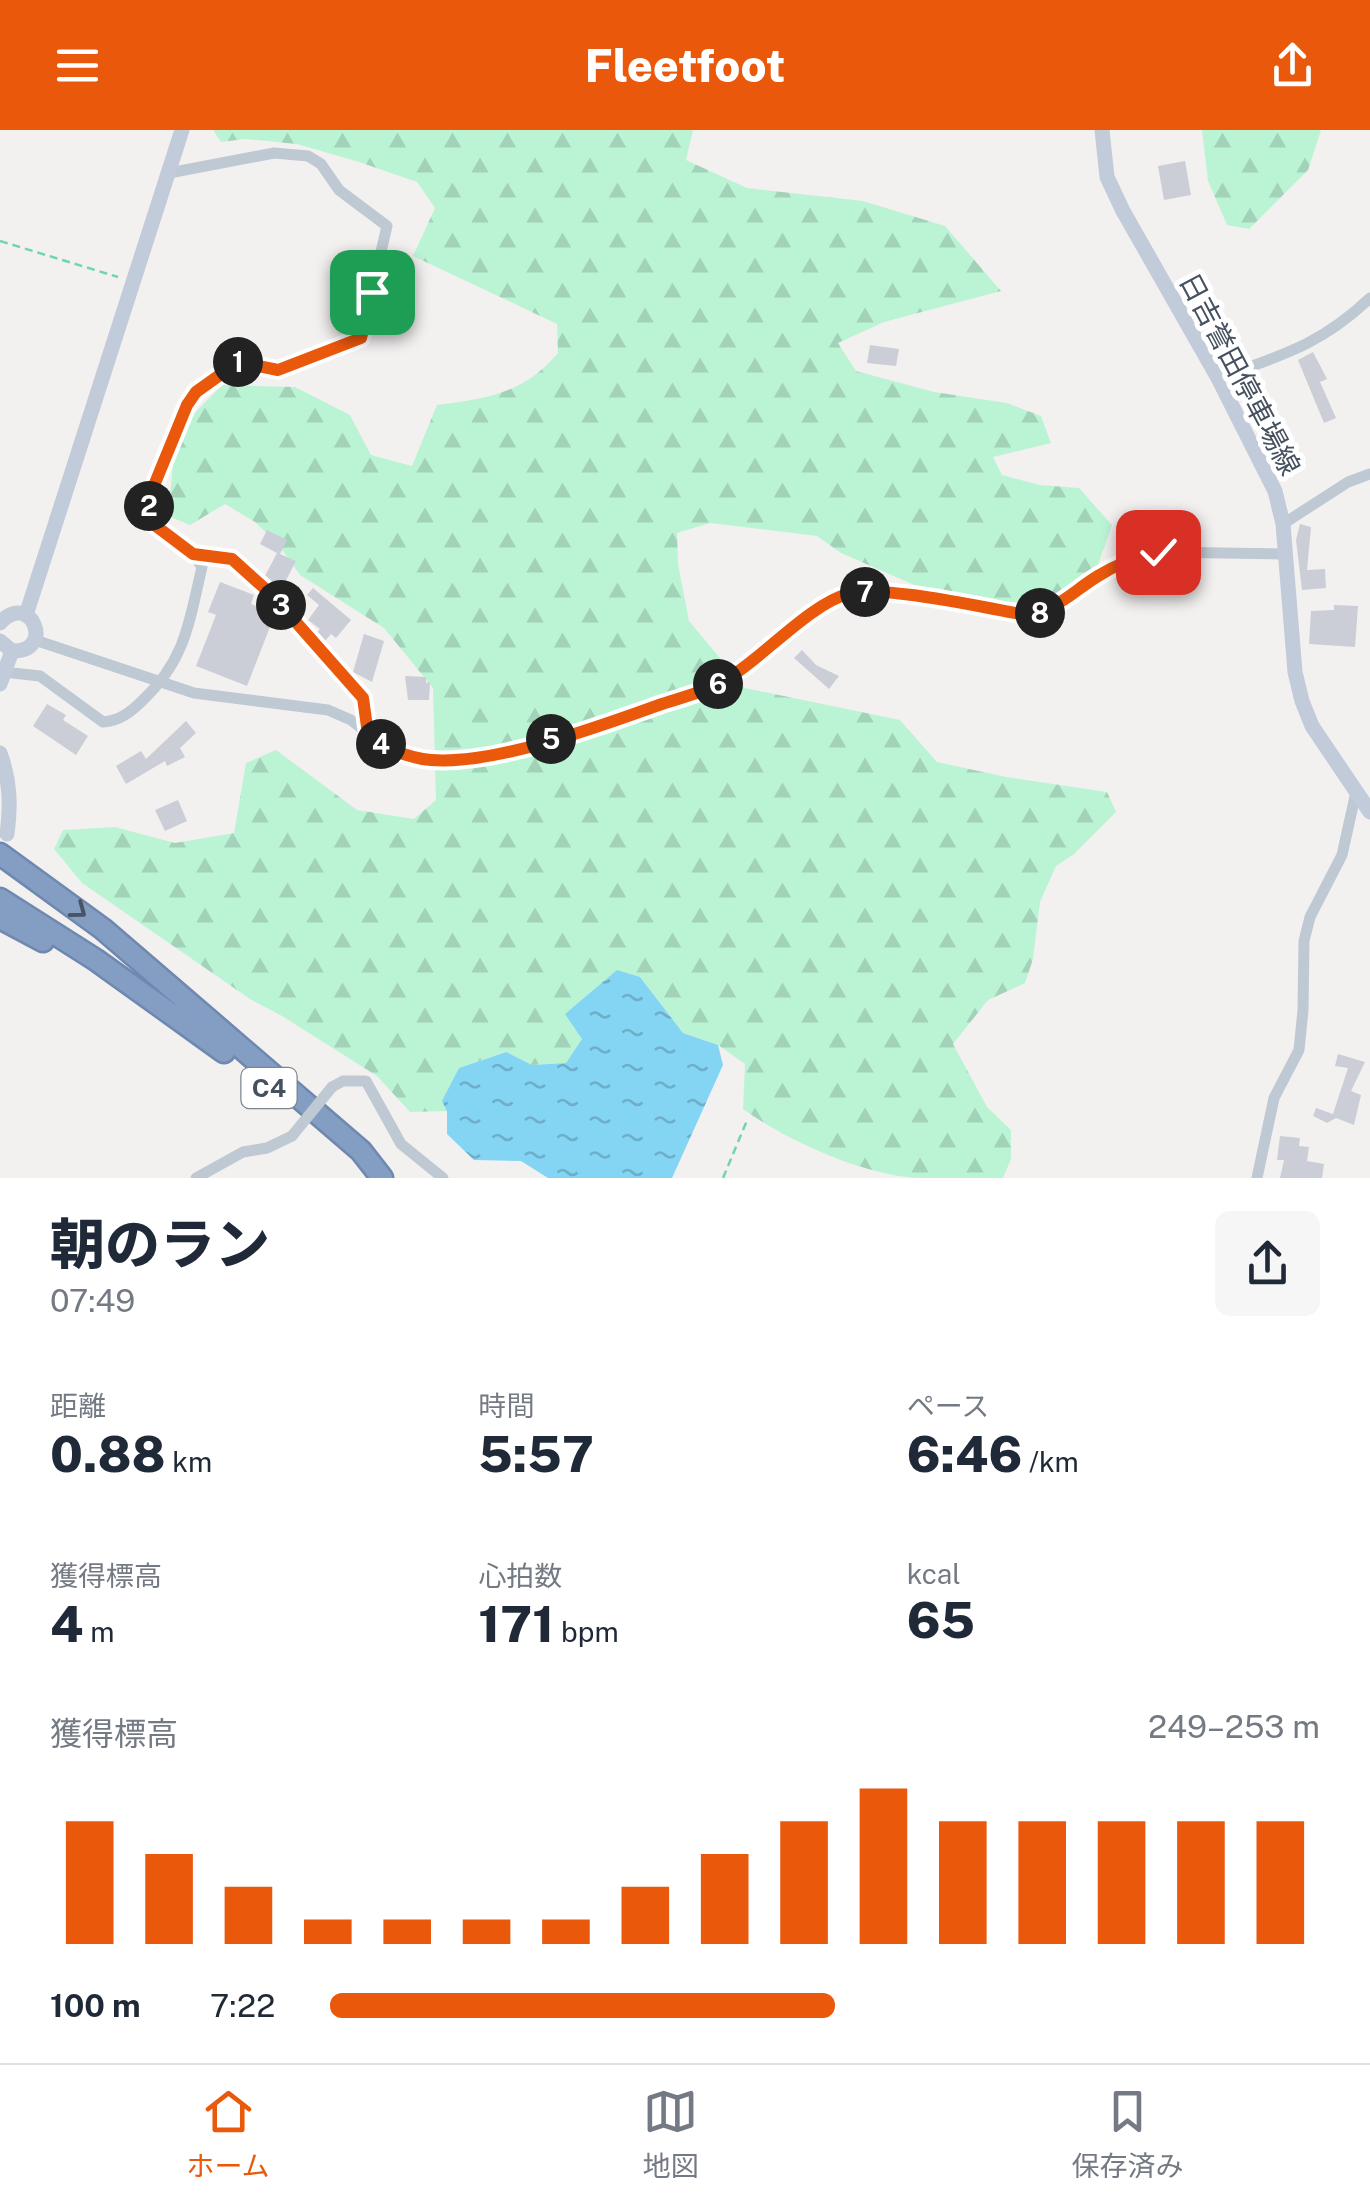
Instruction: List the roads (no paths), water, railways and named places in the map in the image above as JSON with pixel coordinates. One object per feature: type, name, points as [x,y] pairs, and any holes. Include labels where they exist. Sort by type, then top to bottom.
[{"type":"highway","points":[[3,844],[360,1151],[379,1178]]},
{"type":"highway","name":"C4","points":[[0,900],[159,1004],[379,1178]]},
{"type":"highway","points":[[0,918],[159,1004]]},
{"type":"main road","points":[[26,615],[182,130]]},
{"type":"main road","name":"日吉誉田停車場線","points":[[1102,130],[1107,178],[1276,492],[1283,524],[1295,672],[1302,701],[1312,726],[1369,810]]},
{"type":"main road","points":[[0,624],[14,613],[26,615],[34,624],[34,640],[25,650],[6,646],[2,678]]},
{"type":"main road","points":[[0,753],[9,788],[3,844]]},
{"type":"street","points":[[2,678],[40,676],[103,722],[130,713],[162,682],[182,649],[202,566],[193,554],[152,523],[149,505],[158,470],[187,405],[196,392],[238,362],[278,370],[361,338],[387,226],[339,190],[321,164],[308,156],[274,153],[169,172]]},
{"type":"street","points":[[1218,378],[1306,346],[1349,318],[1370,298]]},
{"type":"street","points":[[1283,524],[1348,482],[1370,474]]},
{"type":"street","points":[[34,640],[220,698],[328,710],[350,720],[385,748],[404,755],[459,760],[598,727],[711,688],[774,646],[816,610],[847,594],[880,592],[1036,614],[1061,605],[1093,579],[1136,557],[1168,552],[1286,554]]},
{"type":"street","points":[[193,554],[232,559],[272,595],[363,698],[368,734]]},
{"type":"street","points":[[1257,1178],[1274,1098],[1299,1050],[1304,1010],[1304,941],[1310,917],[1342,855],[1356,792]]},
{"type":"street","points":[[196,1178],[243,1152],[267,1148],[292,1136],[332,1087],[343,1082],[366,1081],[401,1144],[444,1178]]},
{"type":"water","points":[[617,970],[640,977],[683,1033],[718,1045],[723,1065],[672,1178],[548,1178],[521,1161],[474,1160],[447,1134],[447,1111],[442,1101],[459,1068],[506,1052],[532,1065],[566,1063],[582,1039],[565,1014]]}]
